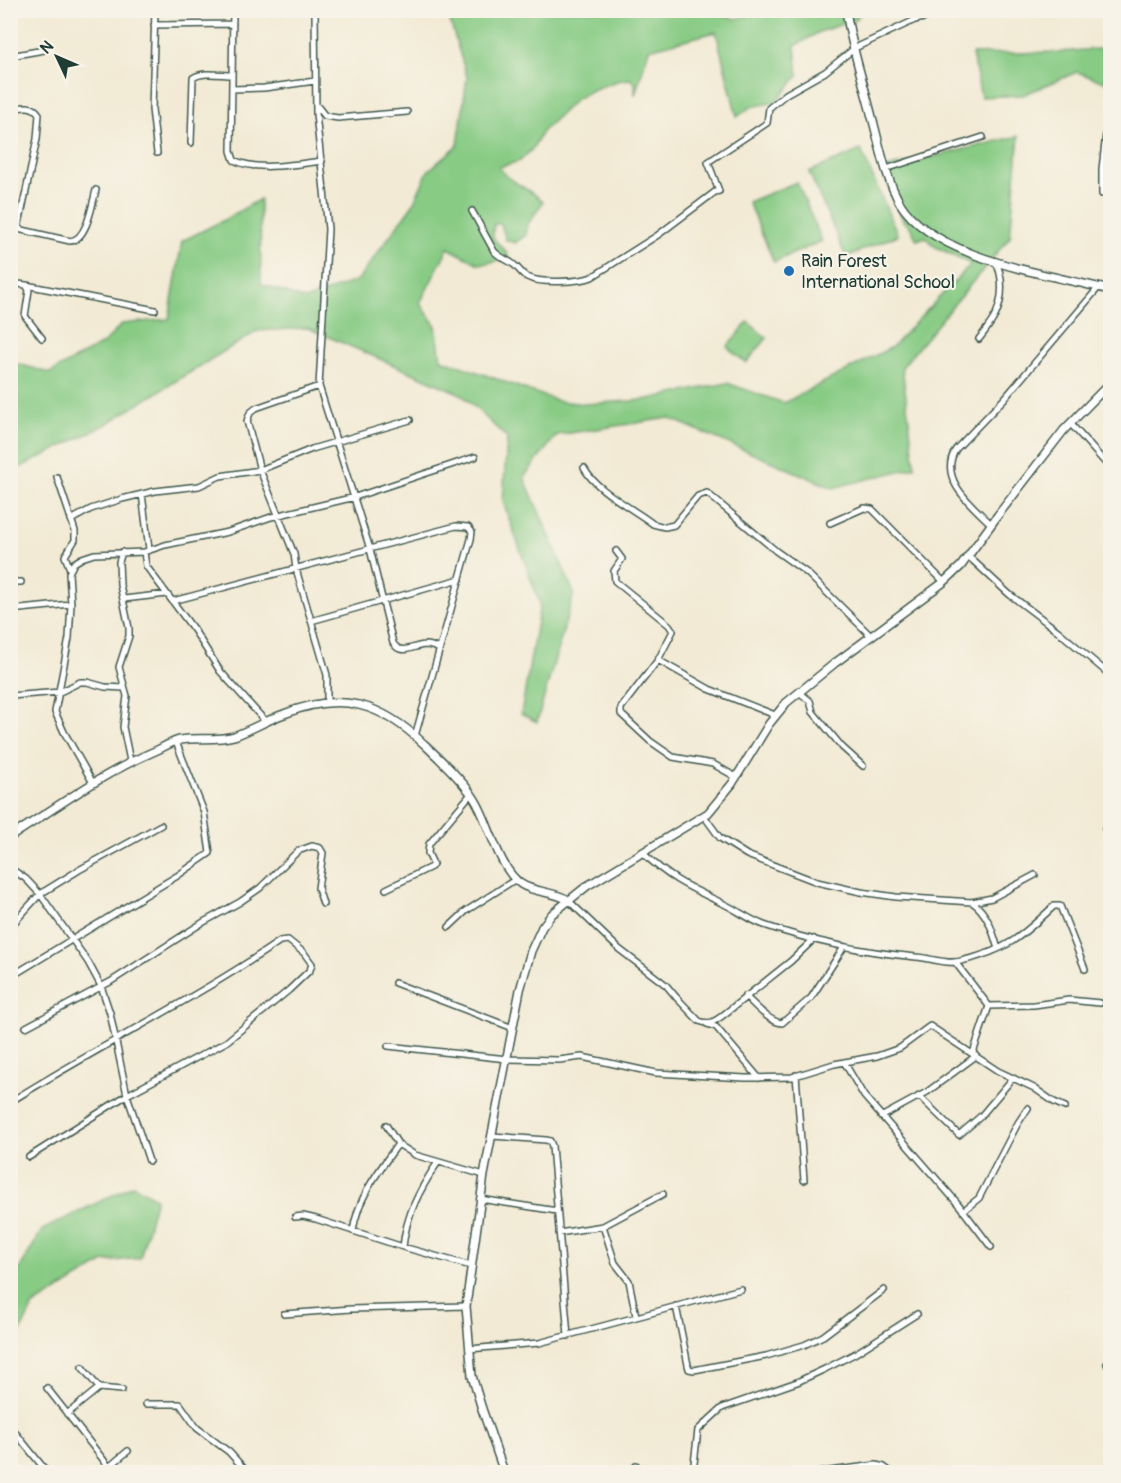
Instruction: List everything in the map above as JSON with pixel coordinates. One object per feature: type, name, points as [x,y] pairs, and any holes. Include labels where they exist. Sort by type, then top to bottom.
[{"type":"street","points":[[154,10],[152,109],[157,153]]},
{"type":"street","points":[[233,10],[231,151],[234,160],[243,164],[284,166],[322,161]]},
{"type":"street","points":[[315,10],[316,105],[328,229],[319,386],[370,549],[393,643],[397,648],[404,650],[426,645],[439,649]]},
{"type":"street","points":[[846,10],[886,169],[901,204],[922,227],[959,249],[994,261],[1110,290]]},
{"type":"street","points":[[472,211],[498,256],[516,266],[526,277],[540,280],[585,280],[658,235],[719,190],[708,162],[767,123],[769,108],[786,94],[825,72],[855,48],[915,20],[957,10]]},
{"type":"street","points":[[1062,10],[1070,15],[1105,12],[1110,15]]},
{"type":"street","points":[[154,25],[233,24]]},
{"type":"street","points":[[10,56],[44,50]]},
{"type":"street","points":[[191,143],[193,78],[203,74],[232,75]]},
{"type":"street","points":[[232,89],[264,88],[315,81]]},
{"type":"street","points":[[1102,194],[1102,169],[1110,99]]},
{"type":"street","points":[[316,105],[326,116],[338,118],[407,111]]},
{"type":"street","points":[[10,109],[31,107],[39,114],[37,139],[18,229]]},
{"type":"street","points":[[886,169],[983,137]]},
{"type":"street","points":[[10,228],[70,241],[78,240],[83,234],[96,190]]},
{"type":"street","points":[[979,339],[990,325],[998,308],[1001,276],[994,261]]},
{"type":"street","points":[[10,283],[155,310]]},
{"type":"street","points":[[26,285],[30,292],[25,316],[42,338]]},
{"type":"street","points":[[991,524],[954,484],[950,469],[952,455],[1004,399],[1099,287]]},
{"type":"street","points":[[504,1473],[472,1376],[466,1306],[484,1175],[520,990],[531,951],[542,927],[552,914],[587,885],[704,816],[717,804],[775,715],[799,692],[944,582],[961,566],[1070,423],[1110,382]]},
{"type":"street","points":[[319,386],[256,408],[250,413],[247,421],[260,470],[294,554],[296,569],[327,675],[327,703]]},
{"type":"street","points":[[71,520],[91,509],[142,494],[199,486],[220,476],[260,470],[336,441],[410,420]]},
{"type":"street","points":[[1070,423],[1110,468]]},
{"type":"street","points":[[70,569],[81,558],[105,552],[147,550],[228,532],[279,516],[355,497],[475,457]]},
{"type":"street","points":[[584,468],[586,474],[604,490],[653,524],[661,527],[674,525],[698,496],[707,493],[776,551],[807,573],[871,636]]},
{"type":"street","points":[[57,477],[76,536],[65,556],[70,569],[69,638],[60,692],[55,706],[57,720],[93,783]]},
{"type":"street","points":[[142,494],[147,550],[146,566],[173,601],[220,672],[266,722]]},
{"type":"street","points":[[830,524],[864,508],[872,509],[944,582]]},
{"type":"street","points":[[173,601],[456,526],[470,529],[472,535],[415,736]]},
{"type":"street","points":[[616,551],[622,559],[614,571],[615,581],[672,628],[672,634],[658,660],[621,708],[624,718],[673,757],[713,764],[736,777]]},
{"type":"street","points":[[122,552],[119,570],[129,636],[119,667],[127,701],[123,728],[130,761]]},
{"type":"street","points":[[969,556],[1009,594],[1110,675]]},
{"type":"street","points":[[311,621],[460,579]]},
{"type":"street","points":[[10,582],[21,582]]},
{"type":"street","points":[[124,599],[167,594]]},
{"type":"street","points":[[10,610],[71,604]]},
{"type":"street","points":[[658,660],[709,689],[775,715]]},
{"type":"street","points":[[10,696],[60,692],[80,682],[124,688]]},
{"type":"street","points":[[799,692],[810,701],[813,712],[842,747],[863,766]]},
{"type":"street","points":[[10,837],[130,761],[176,742],[232,736],[310,705],[337,702],[365,705],[380,712],[415,736],[443,763],[478,803],[499,855],[522,885],[562,896],[568,900],[619,949],[657,976],[699,1021],[716,1028],[759,1078]]},
{"type":"street","points":[[10,977],[210,854],[204,812],[176,742]]},
{"type":"street","points":[[386,889],[431,867],[433,864],[428,853],[429,844],[470,795]]},
{"type":"street","points":[[704,816],[720,838],[747,855],[817,882],[861,892],[972,902],[992,898],[1035,875]]},
{"type":"street","points":[[1110,818],[1105,829],[1110,833]]},
{"type":"street","points":[[10,927],[40,894],[161,825]]},
{"type":"street","points":[[26,1027],[135,967],[240,902],[260,888],[293,855],[312,846],[320,848],[323,853],[318,888],[323,904]]},
{"type":"street","points":[[643,854],[662,871],[686,887],[765,926],[890,955],[955,963],[1009,945],[1028,931],[1054,906],[1060,906],[1085,969]]},
{"type":"street","points":[[10,868],[26,879],[40,894],[101,986],[116,1040],[127,1095],[149,1161]]},
{"type":"street","points":[[449,927],[466,911],[516,879]]},
{"type":"street","points":[[972,902],[981,909],[992,930],[998,949]]},
{"type":"street","points":[[706,1024],[713,1022],[791,961],[814,939]]},
{"type":"street","points":[[10,1102],[203,990],[279,941],[288,940],[304,953],[312,964],[310,970],[289,990],[226,1042],[127,1095],[29,1157]]},
{"type":"street","points":[[746,996],[778,1023],[786,1021],[811,998],[844,946]]},
{"type":"street","points":[[955,963],[989,1006]]},
{"type":"street","points":[[395,983],[513,1028]]},
{"type":"street","points":[[989,1006],[1034,1005],[1068,1000],[1100,1003]]},
{"type":"street","points":[[881,1117],[919,1096],[975,1054],[989,1006]]},
{"type":"street","points":[[388,1046],[507,1059],[559,1060],[582,1057],[656,1073],[759,1078],[796,1075],[877,1056],[900,1048],[930,1026],[998,1071],[1065,1107]]},
{"type":"street","points":[[844,1062],[864,1096],[992,1247]]},
{"type":"street","points":[[796,1075],[804,1180]]},
{"type":"street","points":[[919,1096],[959,1135],[981,1116],[1014,1078]]},
{"type":"street","points":[[963,1211],[979,1198],[1028,1108]]},
{"type":"street","points":[[386,1125],[398,1144],[415,1155],[484,1175]]},
{"type":"street","points":[[492,1136],[550,1141],[552,1146],[568,1336]]},
{"type":"street","points":[[353,1231],[356,1214],[368,1186],[398,1144]]},
{"type":"street","points":[[403,1247],[404,1232],[412,1206],[438,1162]]},
{"type":"street","points":[[559,1233],[603,1226],[663,1194]]},
{"type":"street","points":[[480,1199],[557,1210]]},
{"type":"street","points":[[295,1217],[303,1216],[471,1266]]},
{"type":"street","points":[[603,1226],[615,1263],[629,1281],[636,1316]]},
{"type":"street","points":[[469,1349],[539,1343],[741,1289]]},
{"type":"street","points":[[676,1306],[687,1365],[689,1369],[694,1370],[766,1356],[804,1345],[823,1336],[884,1290]]},
{"type":"street","points":[[284,1314],[351,1309],[466,1306]]},
{"type":"street","points":[[693,1473],[698,1430],[722,1408],[797,1382],[825,1369],[856,1353],[917,1314]]},
{"type":"street","points":[[1107,1364],[1110,1371]]},
{"type":"street","points":[[82,1367],[99,1388]]},
{"type":"street","points":[[47,1388],[113,1473]]},
{"type":"street","points":[[67,1414],[99,1388],[122,1390]]},
{"type":"street","points":[[146,1404],[180,1404],[197,1428],[229,1452],[247,1473]]},
{"type":"street","points":[[10,1426],[47,1473]]},
{"type":"street","points":[[103,1473],[128,1451]]},
{"type":"street","points":[[636,1465],[636,1473]]},
{"type":"street","points":[[822,1473],[876,1465],[884,1467],[891,1473]]},
{"type":"green space","points":[[712,10],[713,13],[736,19],[759,11],[862,11],[855,20],[819,32],[795,46],[798,76],[776,102],[751,107],[737,117],[716,32],[649,49],[635,95],[635,83],[630,79],[592,90],[576,99],[542,132],[533,148],[520,161],[499,167],[508,177],[543,202],[528,224],[526,235],[515,243],[506,240],[501,224],[494,224],[494,239],[505,250],[511,262],[505,260],[479,264],[448,248],[420,303],[436,326],[441,359],[558,401],[586,404],[643,400],[727,383],[784,403],[892,347],[971,264],[936,247],[925,237],[917,240],[909,225],[903,221],[882,169],[1019,136],[1010,237],[902,367],[915,467],[833,488],[669,418],[557,435],[524,477],[574,593],[537,722],[521,714],[540,604],[503,502],[507,438],[461,394],[308,328],[257,331],[103,426],[11,472],[11,362],[50,373],[104,343],[122,324],[169,319],[182,241],[260,199],[261,284],[305,300],[358,280],[413,204],[428,171],[458,145],[467,77],[447,11]]},
{"type":"green space","points":[[1110,48],[1110,84],[1077,72],[1023,95],[981,97],[972,54],[1058,52]]},
{"type":"green space","points":[[861,150],[898,235],[846,257],[809,172]]},
{"type":"green space","points":[[797,182],[822,241],[774,262],[748,202]]},
{"type":"green space","points":[[748,322],[767,338],[746,363],[727,347]]},
{"type":"green space","points":[[133,1185],[156,1198],[140,1258],[104,1262],[33,1306],[11,1351],[11,1284],[42,1230]]},
{"type":"place","name":"Rain Forest International School","points":[[789,271]]}]
